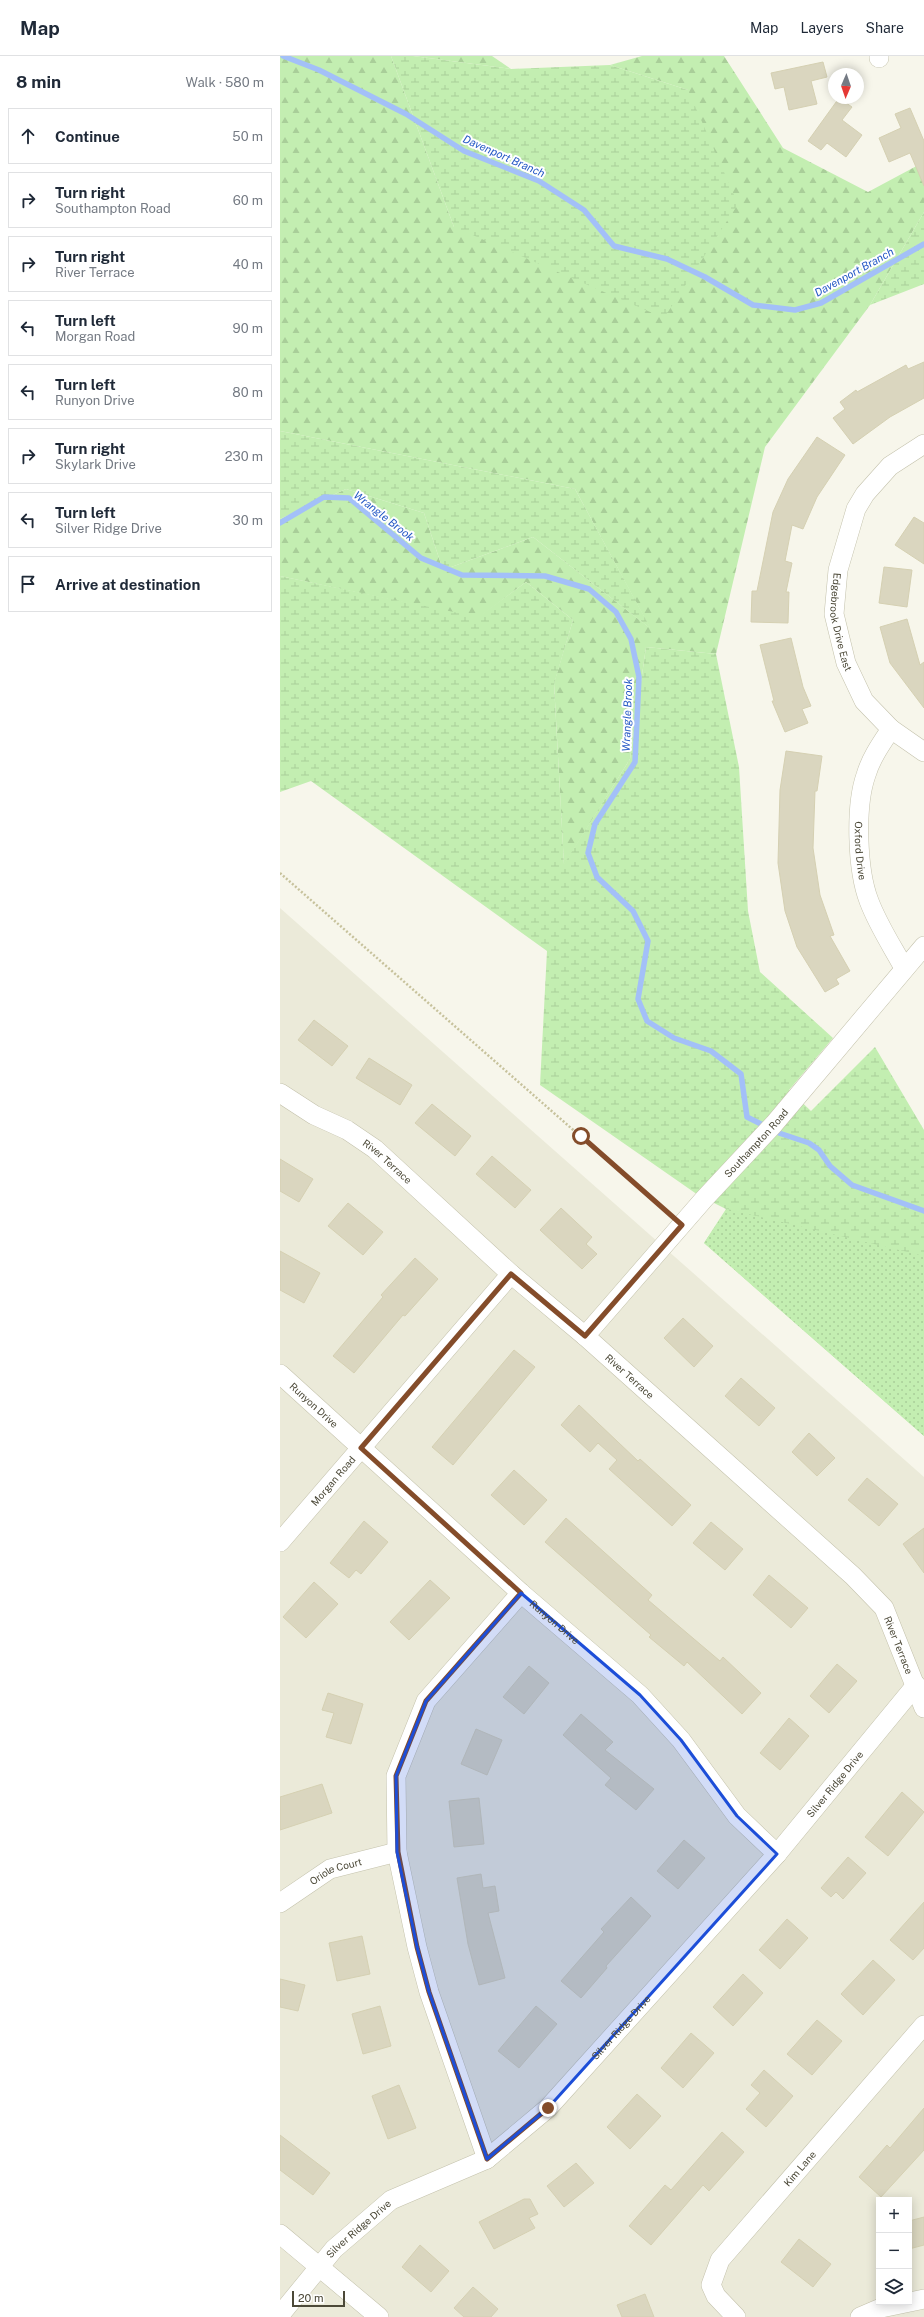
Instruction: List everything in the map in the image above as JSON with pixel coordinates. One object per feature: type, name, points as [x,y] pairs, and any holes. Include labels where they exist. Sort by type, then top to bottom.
[{"type":"street","name":"Edgebrook Drive East","points":[[924,444],[890,466],[865,494],[856,509],[838,570],[834,614],[846,663],[864,701],[891,729],[924,752]]},
{"type":"street","name":"Oxford Drive","points":[[891,729],[876,751],[865,775],[861,797],[859,847],[861,872],[868,899],[879,924],[904,968]]},
{"type":"street","name":"Southampton Road","points":[[585,1336],[682,1225],[774,1124],[924,946]]},
{"type":"street","name":"River Terrace","points":[[280,1093],[314,1116],[347,1130],[375,1149],[511,1274],[585,1336],[853,1576],[884,1608],[924,1708]]},
{"type":"street","name":"Morgan Road","points":[[280,1542],[511,1274]]},
{"type":"street","name":"Runyon Drive","points":[[280,1374],[521,1593],[640,1694],[681,1740],[737,1816],[777,1854]]},
{"type":"street","points":[[487,2159],[429,1992],[398,1852],[396,1776],[426,1701],[521,1593]]},
{"type":"street","name":"Silver Ridge Drive","points":[[280,2316],[334,2250],[391,2200],[487,2159],[548,2108],[777,1854],[916,1685]]},
{"type":"street","name":"Oriole Court","points":[[280,1903],[330,1869],[398,1852]]},
{"type":"street","name":"Kim Lane","points":[[736,2317],[716,2296],[711,2284],[720,2260],[924,2025]]},
{"type":"street","points":[[280,2234],[379,2317]]},
{"type":"street","points":[[860,2317],[881,2308],[924,2299]]},
{"type":"path","points":[[280,873],[682,1225]]},
{"type":"highlighted area","points":[[521,1593],[640,1695],[681,1740],[737,1816],[777,1854],[548,2108],[487,2159],[429,1992],[417,1947],[397,1852],[396,1776],[426,1701]]},
{"type":"shaded area","points":[[280,908],[924,1477],[924,2317],[280,2317]]},
{"type":"green space","points":[[280,56],[391,56],[454,227],[688,90],[610,65],[642,56],[724,56],[783,148],[868,192],[924,162],[924,212],[870,305],[765,447],[716,654],[646,647],[630,759],[564,865],[554,683],[573,620],[526,582],[478,618],[280,576],[280,519],[346,489],[424,513],[443,570],[533,537],[650,628],[575,489],[280,431]]},
{"type":"green space","points":[[391,56],[413,56],[511,69],[610,65],[688,90],[738,204],[664,318],[454,227]]},
{"type":"green space","points":[[413,56],[492,56],[511,69]]},
{"type":"green space","points":[[924,212],[924,284],[870,305]]},
{"type":"green space","points":[[280,431],[575,489],[651,629],[533,537],[443,570],[424,513],[346,489],[280,519]]},
{"type":"green space","points":[[280,576],[478,617],[526,582],[573,620],[554,684],[564,864],[630,759],[646,647],[716,654],[739,767],[748,911],[760,972],[833,1038],[789,1090],[811,1111],[875,1047],[924,1130],[924,1436],[704,1243],[726,1209],[698,1195],[540,1085],[547,951],[311,781],[280,792]]},
{"type":"green space","points":[[727,1209],[924,1256],[924,1436],[704,1243]]},
{"type":"building","points":[[823,62],[827,77],[811,81],[817,104],[789,110],[784,87],[775,89],[771,73]]},
{"type":"building","points":[[835,104],[848,104],[852,107],[842,120],[862,135],[846,157],[827,143],[821,150],[808,141]]},
{"type":"building","points":[[910,108],[924,141],[924,186],[910,153],[889,162],[879,138],[901,128],[895,114]]},
{"type":"building","points":[[924,362],[924,398],[890,417],[853,444],[833,418],[845,409],[840,402],[856,390],[857,392],[906,365],[908,369]]},
{"type":"building","points":[[817,437],[845,455],[817,497],[803,529],[792,525],[785,561],[792,563],[786,592],[789,592],[788,623],[751,622],[752,591],[757,591],[773,512],[788,479]]},
{"type":"building","points":[[914,517],[924,523],[924,564],[895,545]]},
{"type":"building","points":[[884,567],[912,570],[907,607],[879,603]]},
{"type":"building","points":[[907,619],[920,665],[924,662],[924,708],[890,663],[880,627]]},
{"type":"building","points":[[791,638],[803,687],[811,706],[802,709],[808,723],[785,732],[772,701],[774,701],[760,645]]},
{"type":"building","points":[[786,751],[822,756],[817,791],[815,791],[813,848],[820,895],[834,935],[830,936],[850,971],[836,979],[839,984],[825,992],[797,947],[785,911],[778,863],[780,790]]},
{"type":"building","points":[[314,1020],[348,1046],[332,1066],[298,1040]]},
{"type":"building","points":[[369,1058],[412,1085],[400,1105],[356,1078]]},
{"type":"building","points":[[432,1104],[471,1136],[455,1156],[415,1123]]},
{"type":"building","points":[[492,1156],[531,1190],[515,1208],[476,1174]]},
{"type":"building","points":[[280,1159],[313,1179],[299,1202],[280,1191]]},
{"type":"building","points":[[348,1203],[383,1232],[363,1255],[328,1226]]},
{"type":"building","points":[[561,1208],[592,1237],[586,1244],[597,1254],[582,1269],[540,1230]]},
{"type":"building","points":[[280,1251],[320,1273],[304,1303],[280,1290]]},
{"type":"building","points":[[415,1258],[438,1279],[405,1316],[403,1315],[354,1373],[333,1356],[383,1297],[381,1295]]},
{"type":"building","points":[[683,1318],[713,1346],[694,1367],[664,1338]]},
{"type":"building","points":[[514,1350],[535,1367],[453,1465],[432,1447]]},
{"type":"building","points":[[741,1378],[775,1408],[759,1426],[725,1396]]},
{"type":"building","points":[[579,1405],[638,1461],[640,1459],[691,1505],[672,1526],[609,1469],[617,1460],[598,1443],[590,1452],[561,1425]]},
{"type":"building","points":[[809,1433],[835,1458],[817,1476],[792,1452]]},
{"type":"building","points":[[514,1470],[547,1500],[524,1525],[491,1495]]},
{"type":"building","points":[[867,1478],[898,1504],[879,1526],[848,1500]]},
{"type":"building","points":[[566,1518],[652,1595],[648,1600],[720,1661],[723,1657],[761,1693],[742,1714],[687,1662],[684,1666],[649,1637],[651,1635],[545,1542]]},
{"type":"building","points":[[364,1521],[388,1542],[361,1574],[356,1570],[349,1578],[330,1563]]},
{"type":"building","points":[[711,1522],[743,1549],[725,1570],[693,1543]]},
{"type":"building","points":[[924,1528],[924,1573],[903,1544]]},
{"type":"building","points":[[769,1575],[808,1608],[791,1628],[753,1595]]},
{"type":"building","points":[[430,1580],[450,1598],[409,1640],[390,1622]]},
{"type":"building","points":[[314,1582],[338,1604],[306,1638],[283,1617]]},
{"type":"building","points":[[837,1664],[857,1681],[829,1713],[810,1696]]},
{"type":"building","points":[[529,1666],[549,1683],[524,1714],[503,1697]]},
{"type":"building","points":[[328,1693],[363,1704],[351,1744],[326,1737],[334,1713],[322,1710]]},
{"type":"building","points":[[581,1714],[613,1742],[605,1750],[654,1789],[636,1810],[605,1785],[611,1778],[563,1735]]},
{"type":"building","points":[[789,1718],[809,1736],[780,1770],[760,1753]]},
{"type":"building","points":[[476,1729],[502,1740],[487,1775],[461,1764]]},
{"type":"building","points":[[322,1784],[332,1813],[280,1830],[280,1797]]},
{"type":"building","points":[[902,1792],[924,1812],[888,1856],[865,1837]]},
{"type":"building","points":[[479,1798],[484,1844],[454,1847],[449,1801]]},
{"type":"building","points":[[684,1840],[705,1858],[678,1889],[657,1871]]},
{"type":"building","points":[[848,1857],[866,1873],[843,1899],[836,1892],[831,1897],[821,1888]]},
{"type":"building","points":[[481,1874],[483,1888],[495,1886],[499,1911],[488,1913],[505,1978],[479,1985],[468,1944],[457,1878]]},
{"type":"building","points":[[631,1897],[651,1916],[606,1966],[607,1968],[581,1998],[561,1981],[604,1932],[601,1929]]},
{"type":"building","points":[[924,1902],[924,1948],[913,1960],[890,1940]]},
{"type":"building","points":[[787,1919],[808,1938],[780,1969],[759,1950]]},
{"type":"building","points":[[362,1936],[370,1974],[337,1981],[329,1943]]},
{"type":"building","points":[[873,1960],[895,1980],[863,2015],[841,1994]]},
{"type":"building","points":[[743,1974],[763,1993],[733,2026],[713,2007]]},
{"type":"building","points":[[280,1979],[305,1985],[298,2011],[280,2007]]},
{"type":"building","points":[[380,2006],[391,2046],[363,2054],[352,2014]]},
{"type":"building","points":[[536,2006],[557,2024],[519,2068],[498,2051]]},
{"type":"building","points":[[817,2020],[842,2041],[812,2075],[787,2054]]},
{"type":"building","points":[[691,2033],[714,2053],[683,2088],[661,2068]]},
{"type":"building","points":[[764,2070],[793,2096],[766,2127],[746,2109],[760,2093],[751,2085]]},
{"type":"building","points":[[399,2085],[416,2128],[388,2139],[372,2096]]},
{"type":"building","points":[[637,2094],[661,2116],[630,2149],[607,2127]]},
{"type":"building","points":[[924,2108],[924,2150],[881,2197],[859,2177],[887,2145],[890,2148]]},
{"type":"building","points":[[722,2132],[744,2152],[709,2191],[703,2185],[651,2245],[629,2226],[665,2185],[671,2190]]},
{"type":"building","points":[[280,2135],[330,2173],[313,2195],[280,2170]]},
{"type":"building","points":[[576,2163],[594,2183],[564,2207],[547,2186]]},
{"type":"building","points":[[524,2199],[530,2199],[538,2214],[529,2218],[535,2228],[494,2249],[479,2222]]},
{"type":"building","points":[[924,2217],[924,2245],[912,2248],[912,2233],[912,2220]]},
{"type":"building","points":[[799,2239],[831,2264],[813,2287],[781,2262]]},
{"type":"building","points":[[420,2245],[449,2271],[431,2292],[402,2267]]},
{"type":"building","points":[[473,2287],[498,2309],[491,2317],[464,2317],[454,2308]]},
{"type":"building","points":[[645,2294],[654,2317],[622,2317],[617,2305]]},
{"type":"waterway","name":"Davenport Branch","points":[[283,56],[319,70],[406,114],[464,151],[539,181],[584,210],[614,246],[667,259],[705,277],[753,305],[795,310],[821,303],[924,244]]},
{"type":"waterway","name":"Wrangle Brook","points":[[280,523],[324,497],[349,498],[421,558],[462,575],[545,576],[589,589],[616,612],[631,639],[639,677],[635,762],[595,824],[588,853],[597,877],[633,911],[648,941],[638,999],[647,1021],[674,1038],[711,1051],[741,1074],[747,1117],[761,1124]]},
{"type":"waterway","name":"Wrangle Brook","points":[[779,1133],[809,1143],[819,1150],[830,1166],[852,1185],[924,1211]]},
{"type":"route","points":[[548,2108],[487,2159],[429,1992],[417,1947],[398,1852],[396,1776],[426,1701],[521,1593],[432,1510],[361,1448],[511,1274],[585,1336],[682,1225],[581,1136]]}]
